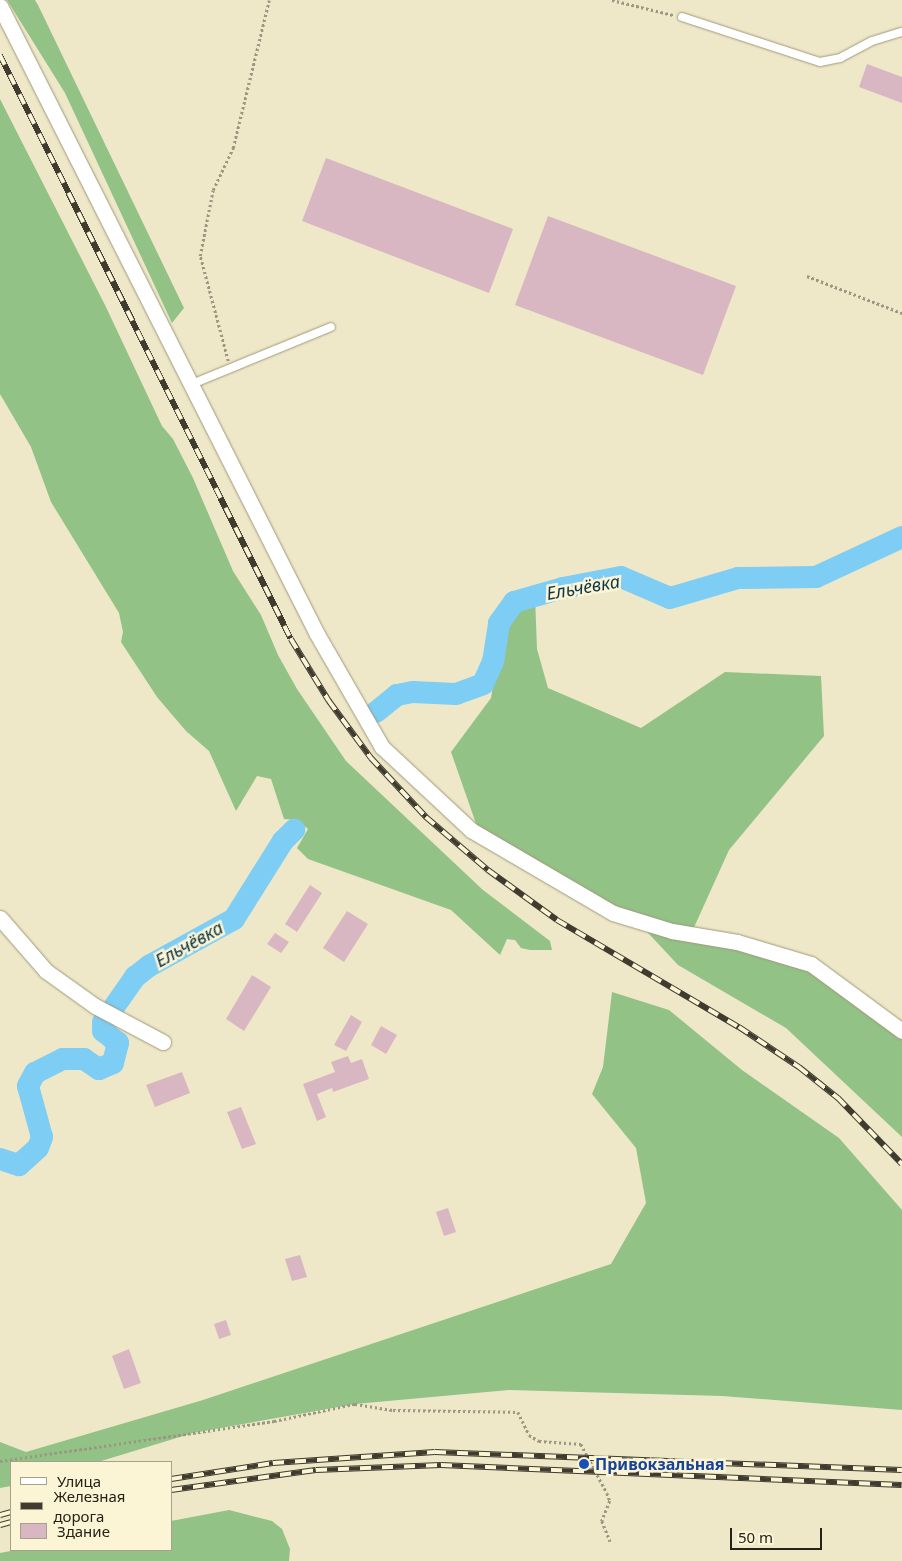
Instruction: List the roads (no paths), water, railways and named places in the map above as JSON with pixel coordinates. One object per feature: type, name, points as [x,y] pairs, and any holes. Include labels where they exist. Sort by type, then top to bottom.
[{"type":"street","points":[[0,6],[317,634],[382,747],[471,830],[614,913],[672,931],[737,942],[811,964],[902,1031]]},
{"type":"street","points":[[0,918],[46,971],[95,1006],[163,1042]]},
{"type":"lane","points":[[682,17],[820,62],[840,58],[872,41],[902,32]]},
{"type":"lane","points":[[192,384],[331,327]]},
{"type":"waterway","name":"Ельчёвка","points":[[376,712],[397,695],[413,692],[456,694],[483,684],[493,662],[499,623],[514,602],[563,588],[621,577],[670,598],[738,578],[816,577],[902,537]]},
{"type":"waterway","name":"Ельчёвка","points":[[114,1007],[135,977],[149,966],[234,919],[283,841],[294,830]]},
{"type":"waterway","name":"Ельчёвка","points":[[0,1159],[19,1165],[38,1148],[42,1137],[28,1086],[35,1073],[63,1059],[84,1059],[99,1069],[113,1063],[118,1043],[103,1031],[103,1022]]},
{"type":"railway","points":[[0,55],[291,639],[329,701],[371,758],[426,817],[488,870],[557,920],[739,1027],[799,1067],[838,1098],[902,1164]]},
{"type":"railway","points":[[172,1479],[273,1463],[435,1452],[902,1470]]},
{"type":"railway","points":[[172,1490],[316,1470],[441,1465],[902,1485]]},
{"type":"railway","points":[[0,1515],[10,1512]]},
{"type":"railway","points":[[0,1525],[10,1522]]},
{"type":"place","name":"Привокзальная","points":[[584,1464]]}]
